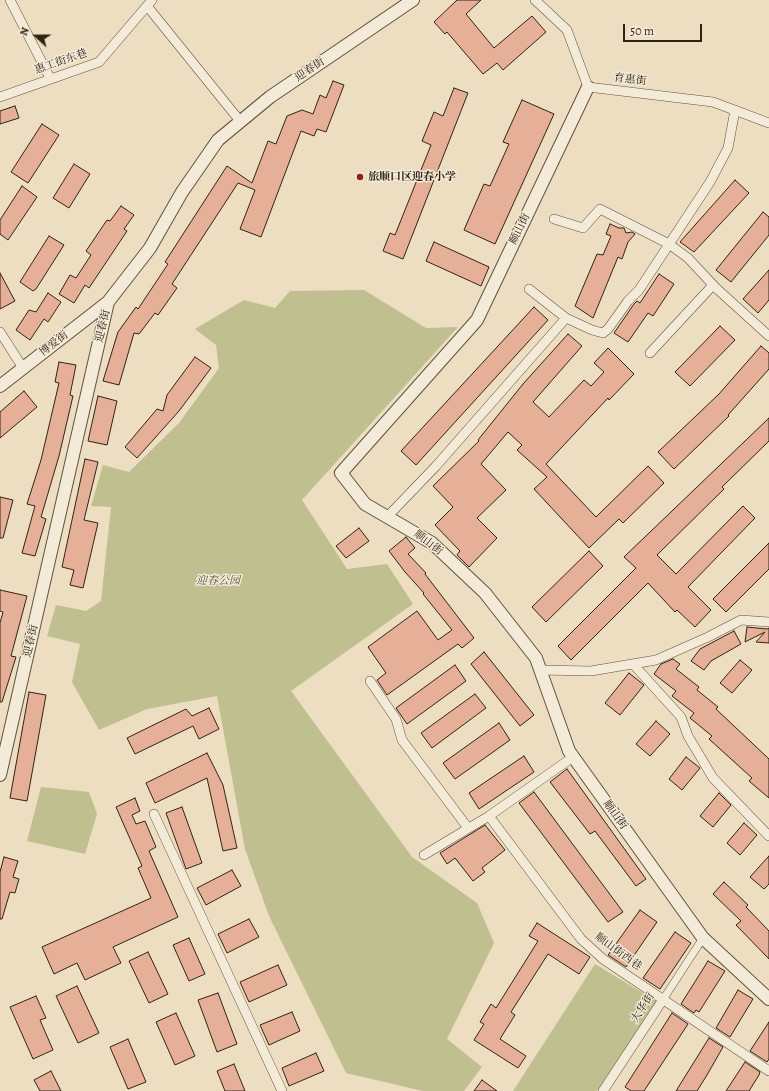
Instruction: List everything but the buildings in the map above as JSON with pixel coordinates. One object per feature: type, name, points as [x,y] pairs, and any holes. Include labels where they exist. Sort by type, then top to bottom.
[{"type":"street","points":[[10,0],[50,78]]},
{"type":"street","name":"迎春街","points":[[0,774],[108,302],[150,248],[182,192],[218,140],[270,97],[413,0]]},
{"type":"street","points":[[535,0],[567,30],[588,87]]},
{"type":"street","points":[[149,3],[240,121]]},
{"type":"street","name":"惠工街东巷","points":[[0,97],[50,78],[99,62],[149,3]]},
{"type":"street","name":"育惠街","points":[[588,87],[712,102],[769,123]]},
{"type":"street","name":"顺山街","points":[[588,87],[476,320],[341,473],[365,504],[432,543],[485,594],[536,658],[569,751],[573,757],[703,938],[769,999]]},
{"type":"street","points":[[529,289],[566,318],[592,330],[603,333],[608,329],[628,301],[639,290],[710,182],[728,148],[734,110]]},
{"type":"street","points":[[554,219],[582,228],[600,209],[669,244],[688,258],[713,285],[769,336]]},
{"type":"street","points":[[650,353],[713,285]]},
{"type":"street","name":"博爱街","points":[[0,386],[108,302]]},
{"type":"street","points":[[388,516],[436,466],[566,318]]},
{"type":"street","points":[[0,332],[23,368]]},
{"type":"street","points":[[540,670],[591,671],[656,660],[708,637],[741,620],[769,622]]},
{"type":"street","points":[[633,664],[682,717],[688,736],[714,778],[769,836]]},
{"type":"street","points":[[370,680],[396,719],[402,740],[468,828]]},
{"type":"street","points":[[424,855],[489,816],[573,757]]},
{"type":"street","points":[[154,814],[282,1091]]},
{"type":"street","name":"顺山街西巷","points":[[489,816],[580,939],[603,959],[664,998],[769,1071]]},
{"type":"street","name":"大华街","points":[[603,1091],[703,938]]},
{"type":"green space","name":"迎春公园","points":[[364,290],[426,328],[458,327],[302,500],[347,569],[387,564],[413,604],[291,691],[412,857],[477,903],[494,943],[447,1039],[482,1067],[464,1091],[423,1091],[346,1073],[269,916],[245,849],[217,696],[147,709],[99,730],[72,682],[80,644],[47,636],[56,605],[86,611],[101,601],[111,507],[91,506],[103,465],[129,472],[179,423],[219,368],[216,345],[195,329],[244,300],[275,308],[290,291]]},
{"type":"green space","points":[[41,787],[89,792],[97,814],[85,854],[27,841]]},
{"type":"green space","points":[[595,964],[658,1002],[597,1091],[513,1091]]},
{"type":"place","name":"旅顺口区迎春小学","points":[[360,177]]}]
